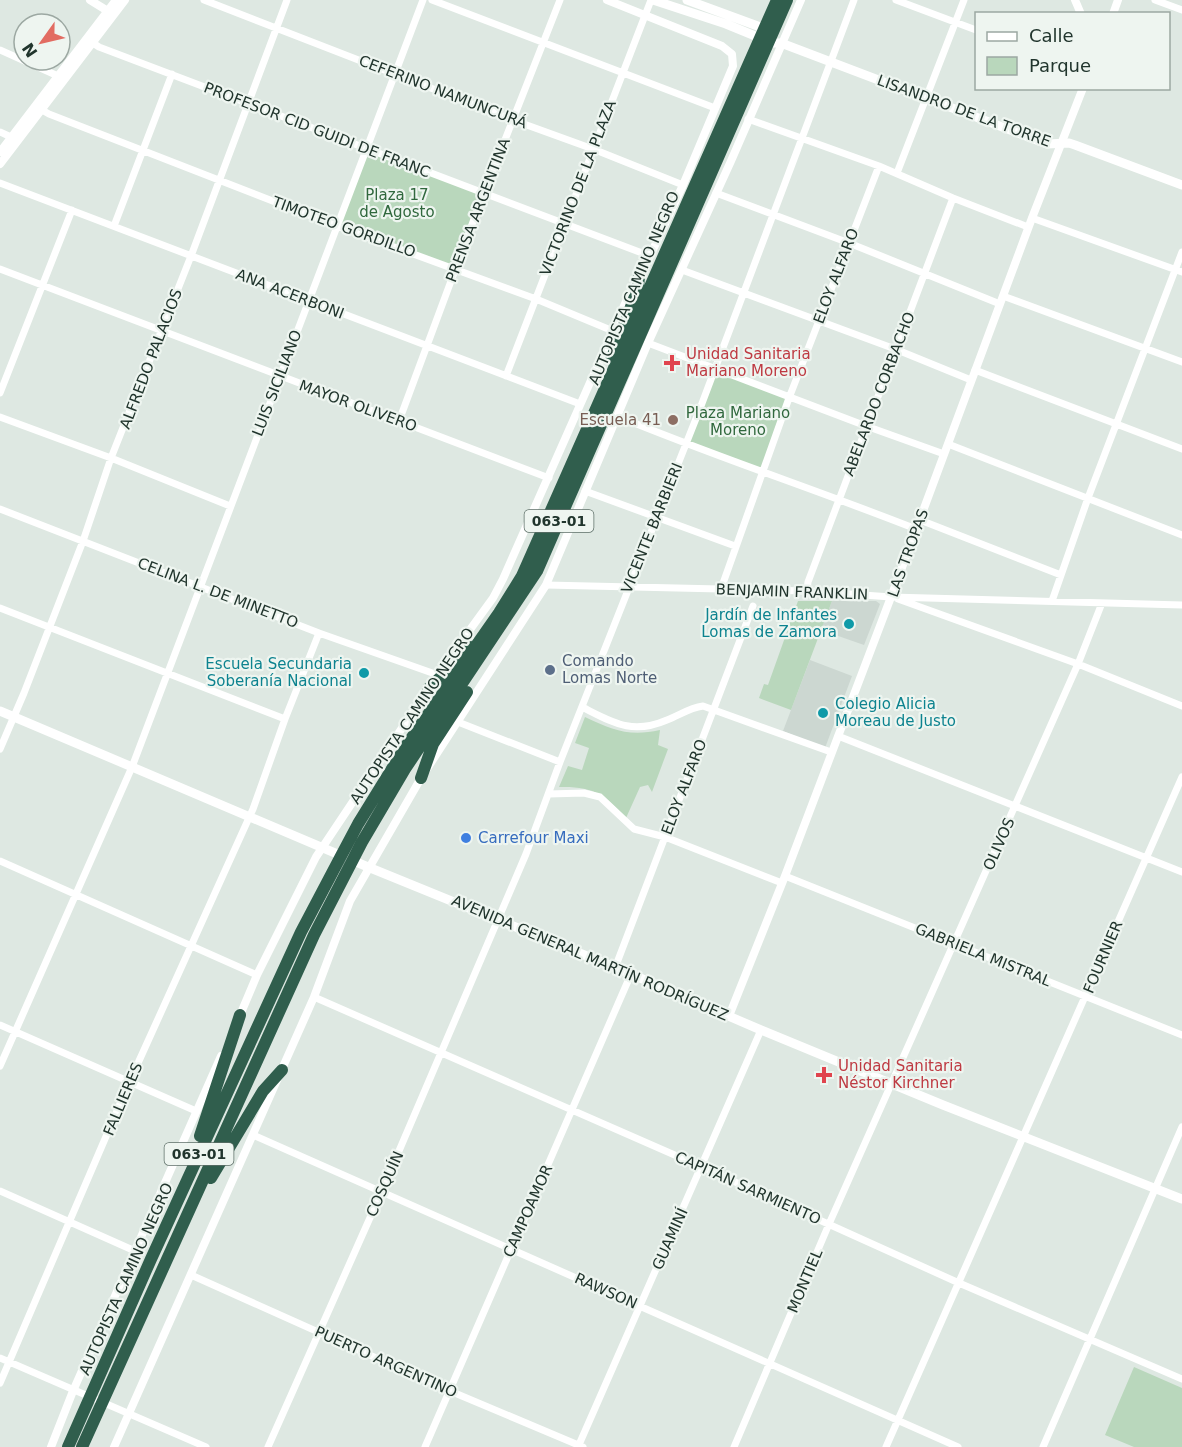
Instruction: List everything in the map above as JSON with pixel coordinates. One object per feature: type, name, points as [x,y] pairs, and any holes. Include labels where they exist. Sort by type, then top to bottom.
[{"type":"highway","name":"AUTOPISTA CAMINO NEGRO","points":[[101,1386],[183,1222],[314,935],[362,842],[405,769],[537,571],[581,487],[777,0]]},
{"type":"highway","name":"AUTOPISTA CAMINO NEGRO","points":[[82,1447],[89,1415],[151,1258],[305,926],[379,788],[522,576],[750,71],[788,0]]},
{"type":"highway","points":[[596,412],[605,375],[638,288],[639,276]]},
{"type":"highway","points":[[581,487],[611,421],[617,416]]},
{"type":"highway","points":[[428,690],[522,576]]},
{"type":"highway","points":[[421,778],[433,744],[501,635],[505,621]]},
{"type":"highway","points":[[151,1258],[199,1140],[240,1015]]},
{"type":"highway","points":[[183,1222],[263,1091],[282,1070]]},
{"type":"highway","name":"AUTOPISTA CAMINO NEGRO","points":[[68,1447],[89,1415]]},
{"type":"main road","points":[[652,0],[726,24],[772,44],[781,43],[777,33],[687,0]]},
{"type":"main road","name":"LISANDRO DE LA TORRE","points":[[781,43],[1047,144],[1076,145],[1182,185]]},
{"type":"main road","name":"AVENIDA GENERAL MARTÍN RODRÍGUEZ","points":[[0,711],[761,1030],[1182,1199]]},
{"type":"street","points":[[90,0],[111,13]]},
{"type":"street","points":[[111,13],[116,0]]},
{"type":"street","points":[[0,164],[42,110],[111,13],[125,0]]},
{"type":"street","name":"CEFERINO NAMUNCURÁ","points":[[204,0],[513,120],[593,148],[682,185]]},
{"type":"street","name":"ALFREDO PALACIOS","points":[[0,748],[82,541],[111,458],[191,256],[287,0]]},
{"type":"street","name":"LUIS SICILIANO","points":[[0,1066],[132,767],[423,0]]},
{"type":"street","points":[[432,0],[715,108]]},
{"type":"street","name":"PRENSA ARGENTINA","points":[[399,421],[560,0]]},
{"type":"street","points":[[51,1447],[73,1390],[257,975],[321,847],[497,591],[731,72],[733,58],[729,50],[607,0]]},
{"type":"street","name":"VICTORINO DE LA PLAZA","points":[[506,375],[652,0]]},
{"type":"street","points":[[801,0],[617,416],[685,445],[840,499],[916,529]]},
{"type":"street","name":"VICENTE BARBIERI","points":[[499,920],[658,518],[854,0]]},
{"type":"street","points":[[896,0],[975,30]]},
{"type":"street","points":[[897,173],[964,0]]},
{"type":"street","points":[[1155,0],[1182,10]]},
{"type":"street","points":[[0,152],[58,76],[90,41]]},
{"type":"street","name":"PROFESOR CID GUIDI DE FRANC","points":[[90,41],[650,256]]},
{"type":"street","points":[[0,50],[58,76]]},
{"type":"street","points":[[114,226],[172,74]]},
{"type":"street","name":"LAS TROPAS","points":[[729,1016],[784,879],[1030,223],[1082,90]]},
{"type":"street","name":"TIMOTEO GORDILLO","points":[[42,110],[337,226],[456,268],[613,331]]},
{"type":"street","points":[[748,119],[879,166],[953,198],[1179,271]]},
{"type":"street","points":[[0,132],[11,137]]},
{"type":"street","name":"ELOY ALFARO","points":[[721,589],[789,398],[879,166]]},
{"type":"street","name":"ANA ACERBONI","points":[[0,183],[580,404]]},
{"type":"street","points":[[716,193],[849,243],[925,275],[1182,362]]},
{"type":"street","name":"ABELARDO CORBACHO","points":[[807,591],[808,582],[953,198]]},
{"type":"street","points":[[0,393],[72,210]]},
{"type":"street","points":[[1052,600],[1145,348],[1179,271],[1182,252]]},
{"type":"street","name":"MAYOR OLIVERO","points":[[0,269],[549,478]]},
{"type":"street","points":[[682,270],[895,349],[971,380]]},
{"type":"street","points":[[648,343],[789,398],[944,454]]},
{"type":"street","points":[[975,370],[1182,449]]},
{"type":"street","points":[[0,417],[111,458],[230,506]]},
{"type":"street","points":[[948,444],[1182,535]]},
{"type":"street","points":[[114,1447],[314,998],[350,900],[421,778],[546,585],[581,487],[735,546]]},
{"type":"street","name":"CELINA L. DE MINETTO","points":[[0,509],[319,633],[438,675]]},
{"type":"street","points":[[920,520],[1061,574]]},
{"type":"street","name":"BENJAMIN FRANKLIN","points":[[546,585],[807,591],[891,597],[1182,605]]},
{"type":"street","points":[[891,597],[1078,664],[1182,706]]},
{"type":"street","name":"OLIVOS","points":[[892,1083],[1016,806],[1101,610],[1102,603]]},
{"type":"street","name":"ELOY ALFARO","points":[[615,968],[753,606]]},
{"type":"street","points":[[0,608],[285,719]]},
{"type":"street","points":[[249,816],[319,633]]},
{"type":"street","points":[[582,707],[609,722],[637,728],[670,719],[693,707],[703,706],[831,752]]},
{"type":"street","points":[[458,722],[560,762]]},
{"type":"street","points":[[838,736],[1182,872]]},
{"type":"street","name":"FOURNIER","points":[[886,1447],[1182,777]]},
{"type":"street","name":"GABRIELA MISTRAL","points":[[549,794],[584,793],[600,797],[634,829],[665,837],[784,879],[1182,1035]]},
{"type":"street","name":"FALLIERES","points":[[0,1383],[129,1083],[249,816]]},
{"type":"street","points":[[0,861],[257,975]]},
{"type":"street","name":"COSQUÍN","points":[[268,1447],[499,920]]},
{"type":"street","name":"CAMPOAMOR","points":[[425,1447],[631,974]]},
{"type":"street","name":"CAPITÁN SARMIENTO","points":[[314,998],[442,1052],[959,1283],[1182,1379]]},
{"type":"street","points":[[0,1025],[196,1111]]},
{"type":"street","name":"GUAMINÍ","points":[[580,1446],[761,1030]]},
{"type":"street","name":"MONTIEL","points":[[734,1447],[892,1083]]},
{"type":"street","points":[[1043,1447],[1182,1127]]},
{"type":"street","name":"RAWSON","points":[[253,1135],[958,1447]]},
{"type":"street","points":[[0,1191],[135,1251]]},
{"type":"street","name":"PUERTO ARGENTINO","points":[[191,1275],[450,1391],[580,1446]]},
{"type":"street","points":[[0,1358],[206,1447]]},
{"type":"shaded area","points":[[832,601],[876,601],[880,604],[864,645],[821,630]]},
{"type":"shaded area","points":[[810,660],[852,676],[825,748],[783,731]]},
{"type":"green space","name":"Plaza 17 de Agosto","points":[[367,149],[484,194],[456,268],[337,226]]},
{"type":"green space","name":"Plaza Mariano Moreno","points":[[715,368],[789,398],[763,473],[688,445]]},
{"type":"green space","points":[[798,601],[832,601],[791,710],[759,698],[764,684],[768,685]]},
{"type":"green space","points":[[585,717],[621,731],[639,733],[660,730],[658,745],[668,749],[652,792],[648,785],[640,787],[626,818],[597,793],[581,788],[559,787],[568,766],[582,770],[589,748],[575,743]]},
{"type":"green space","points":[[1134,1367],[1182,1388],[1182,1447],[1134,1447],[1105,1435]]},
{"type":"place","name":"Unidad Sanitaria Mariano Moreno","points":[[672,363]]},
{"type":"place","name":"Escuela 41","points":[[673,420]]},
{"type":"place","name":"Jardín de Infantes Lomas de Zamora","points":[[849,624]]},
{"type":"place","name":"Comando Lomas Norte","points":[[550,670]]},
{"type":"place","name":"Escuela Secundaria Soberanía Nacional","points":[[364,673]]},
{"type":"place","name":"Colegio Alicia Moreau de Justo","points":[[823,713]]},
{"type":"place","name":"Carrefour Maxi","points":[[466,838]]},
{"type":"place","name":"Unidad Sanitaria Néstor Kirchner","points":[[824,1075]]}]
